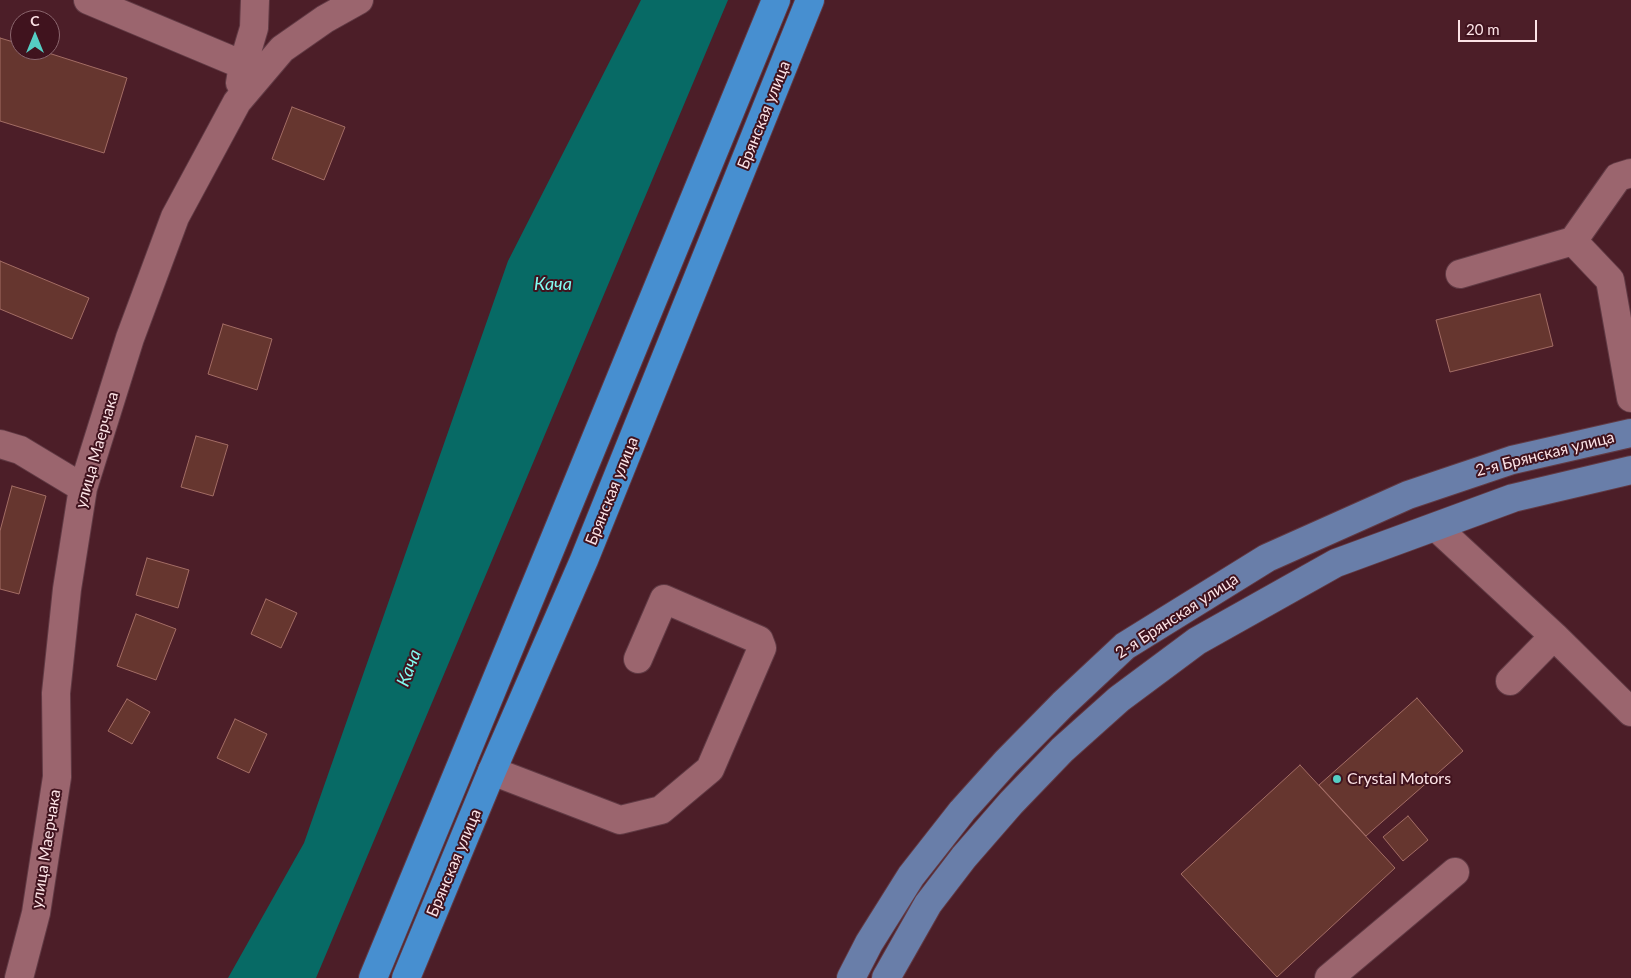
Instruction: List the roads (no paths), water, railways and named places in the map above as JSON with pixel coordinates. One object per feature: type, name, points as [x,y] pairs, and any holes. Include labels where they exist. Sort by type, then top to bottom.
[{"type":"highway","name":"Брянская улица","points":[[373,978],[776,0]]},
{"type":"highway","name":"Брянская улица","points":[[406,978],[492,771],[584,560],[810,0]]},
{"type":"main road","name":"2-я Брянская улица","points":[[851,978],[869,943],[911,876],[962,811],[1006,762],[1063,704],[1126,646],[1267,558],[1408,495],[1512,460],[1631,433]]},
{"type":"main road","name":"2-я Брянская улица","points":[[886,978],[928,904],[964,857],[1011,803],[1062,750],[1119,699],[1197,641],[1336,563],[1513,498],[1631,470]]},
{"type":"street","points":[[88,0],[243,65]]},
{"type":"street","points":[[237,102],[243,65],[254,28],[255,0]]},
{"type":"street","name":"улица Маерчака","points":[[19,978],[36,913],[57,777],[56,693],[67,589],[84,488],[130,338],[175,217],[237,102],[282,50],[325,19],[359,0]]},
{"type":"street","points":[[1460,274],[1573,241],[1618,178],[1631,173]]},
{"type":"street","points":[[1573,241],[1621,277],[1631,398]]},
{"type":"street","points":[[0,444],[20,450],[84,488]]},
{"type":"street","points":[[1436,527],[1554,636],[1631,712]]},
{"type":"street","points":[[492,771],[620,820],[661,810],[710,769],[762,648],[759,640],[664,599],[638,659]]},
{"type":"street","points":[[1510,681],[1554,636]]},
{"type":"street","points":[[1329,978],[1455,872]]},
{"type":"water","name":"Кача","points":[[641,0],[728,0],[316,978],[228,978],[304,843],[508,261]]},
{"type":"place","name":"Crystal Motors","points":[[1337,779]]}]
